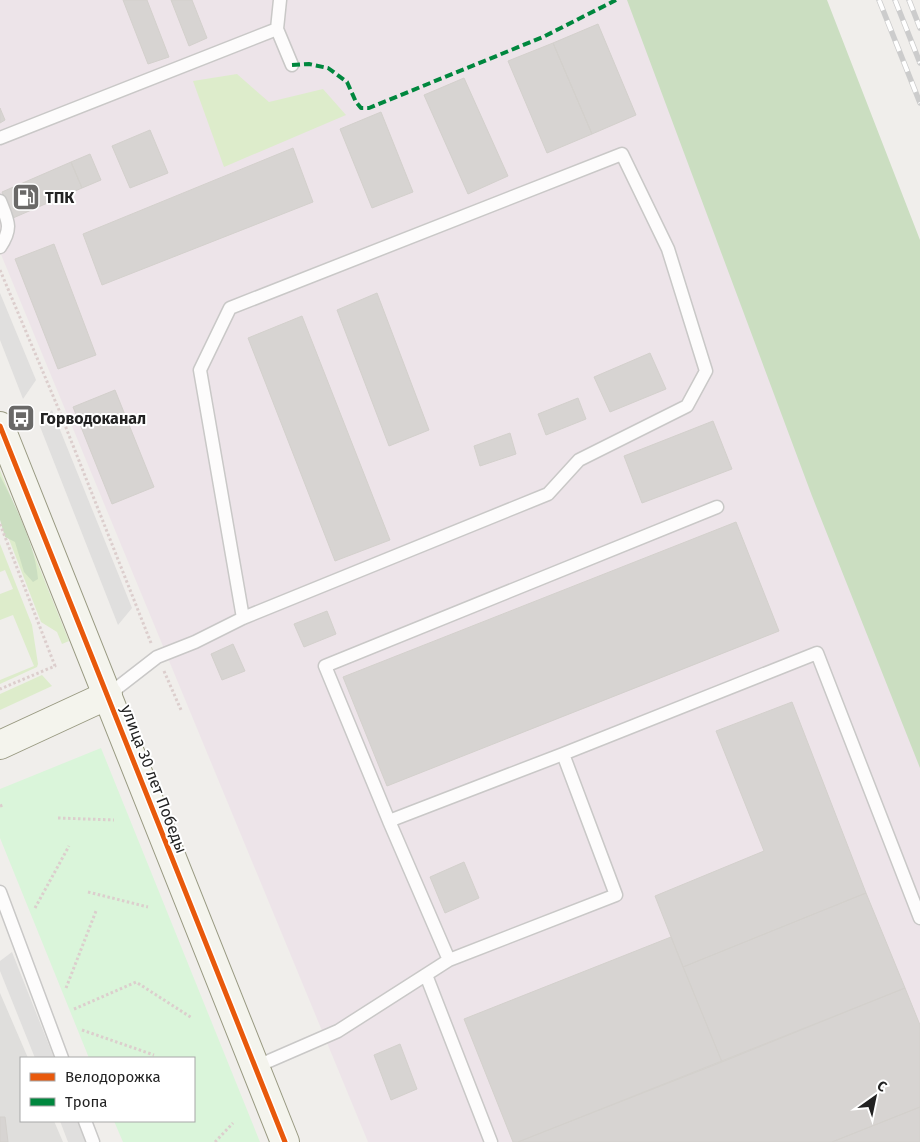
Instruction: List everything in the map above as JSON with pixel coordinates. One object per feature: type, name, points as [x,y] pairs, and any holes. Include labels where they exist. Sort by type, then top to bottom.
[{"type":"street","name":"улица 30 лет Победы","points":[[0,426],[285,1142]]},
{"type":"street","points":[[0,745],[108,695]]},
{"type":"lane","points":[[280,0],[277,29],[292,65]]},
{"type":"lane","points":[[0,138],[277,29]]},
{"type":"lane","points":[[108,695],[157,658],[195,642],[243,618],[548,494],[579,460],[688,406],[706,371],[668,249],[622,154],[230,308],[200,370],[243,618]]},
{"type":"lane","points":[[0,201],[8,221],[7,236],[0,247]]},
{"type":"lane","points":[[449,960],[325,666],[717,507]]},
{"type":"lane","points":[[389,820],[563,754],[817,653],[920,918]]},
{"type":"lane","points":[[255,1067],[338,1031],[449,960],[616,895],[563,754]]},
{"type":"lane","points":[[0,892],[62,1057]]},
{"type":"lane","points":[[426,975],[491,1142]]},
{"type":"lane","points":[[85,1122],[93,1142]]},
{"type":"path","points":[[0,270],[59,410],[157,658],[181,710]]},
{"type":"path","points":[[0,524],[55,666],[0,689]]},
{"type":"path","points":[[58,818],[114,820]]},
{"type":"path","points":[[35,908],[69,846]]},
{"type":"path","points":[[88,892],[148,907]]},
{"type":"path","points":[[66,988],[96,911]]},
{"type":"path","points":[[74,1009],[136,982],[192,1018]]},
{"type":"path","points":[[82,1030],[154,1055]]},
{"type":"path","points":[[215,1142],[233,1123]]},
{"type":"shaded area","points":[[0,0],[677,0],[920,600],[920,1142],[368,1142],[0,252]]},
{"type":"shaded area","points":[[0,293],[36,380],[23,399],[0,340]]},
{"type":"shaded area","points":[[52,410],[132,608],[118,625],[39,424]]},
{"type":"shaded area","points":[[12,952],[54,1057],[35,1057],[0,971],[0,961]]},
{"type":"shaded area","points":[[0,993],[28,1057],[20,1057],[20,1122],[54,1122],[63,1142],[0,1142]]},
{"type":"shaded area","points":[[60,1122],[79,1122],[88,1142],[68,1142]]},
{"type":"green space","points":[[627,0],[827,0],[920,240],[920,768],[812,496]]},
{"type":"green space","points":[[237,74],[269,102],[323,89],[346,115],[224,167],[193,81]]},
{"type":"green space","points":[[0,470],[69,641],[62,644],[57,632],[41,622],[0,516]]},
{"type":"green space","points":[[0,476],[29,540],[38,579],[33,582],[24,572],[15,542],[5,537],[0,520]]},
{"type":"green space","points":[[0,544],[32,625],[38,664],[37,667],[0,684],[0,680],[34,666],[13,615],[0,620],[0,594],[13,589],[5,570],[0,572]]},
{"type":"green space","points":[[42,675],[52,686],[0,710],[0,694]]},
{"type":"green space","points":[[101,748],[260,1142],[123,1142],[114,1122],[195,1122],[195,1057],[89,1057],[0,838],[0,789]]},
{"type":"building","points":[[123,0],[147,0],[169,57],[148,64]]},
{"type":"building","points":[[171,0],[192,0],[207,38],[189,46]]},
{"type":"building","points":[[598,24],[636,115],[592,134],[553,43]]},
{"type":"building","points":[[553,43],[592,134],[547,153],[508,61]]},
{"type":"building","points":[[464,78],[508,176],[468,194],[424,95]]},
{"type":"building","points":[[0,108],[5,120],[0,123]]},
{"type":"building","points":[[381,112],[413,192],[372,208],[340,129]]},
{"type":"building","points":[[150,130],[168,173],[130,188],[112,146]]},
{"type":"building","points":[[293,148],[313,202],[102,285],[83,234]]},
{"type":"building","points":[[90,154],[101,180],[82,188],[71,162]]},
{"type":"building","points":[[71,162],[82,188],[13,218],[2,192]]},
{"type":"building","points":[[54,244],[96,355],[58,369],[15,259]]},
{"type":"building","points":[[377,293],[429,430],[389,446],[337,310]]},
{"type":"building","points":[[302,316],[390,540],[335,561],[248,338]]},
{"type":"building","points":[[650,353],[666,389],[610,412],[594,377]]},
{"type":"building","points":[[115,390],[154,487],[112,504],[73,407]]},
{"type":"building","points":[[578,398],[586,419],[546,435],[538,414]]},
{"type":"building","points":[[713,421],[732,469],[642,503],[624,456]]},
{"type":"building","points":[[510,433],[516,454],[480,466],[474,446]]},
{"type":"building","points":[[736,522],[779,631],[387,786],[343,677]]},
{"type":"building","points":[[327,611],[336,634],[304,647],[294,624]]},
{"type":"building","points":[[233,644],[245,671],[222,680],[211,654]]},
{"type":"building","points":[[792,702],[866,893],[683,967],[655,896],[764,851],[716,731]]},
{"type":"building","points":[[464,862],[479,898],[445,913],[430,877]]},
{"type":"building","points":[[866,893],[905,988],[722,1062],[683,967]]},
{"type":"building","points":[[671,937],[722,1062],[518,1142],[513,1142],[464,1019]]},
{"type":"building","points":[[905,988],[920,1025],[920,1107],[832,1142],[518,1142]]},
{"type":"building","points":[[400,1044],[417,1089],[391,1100],[374,1055]]},
{"type":"building","points":[[920,1107],[920,1142],[832,1142]]},
{"type":"building","points":[[0,1117],[5,1117],[8,1142],[0,1142]]},
{"type":"railway","points":[[879,0],[920,103]]},
{"type":"railway","points":[[895,0],[920,63]]},
{"type":"railway","points":[[909,0],[920,28]]},
{"type":"marked path","points":[[292,65],[309,64],[328,68],[347,82],[356,102],[361,108],[369,108],[543,37],[616,0]]},
{"type":"cycle path","points":[[0,426],[285,1142]]},
{"type":"place","name":"ТПК","points":[[26,197]]},
{"type":"place","name":"Горводоканал","points":[[21,418]]}]
